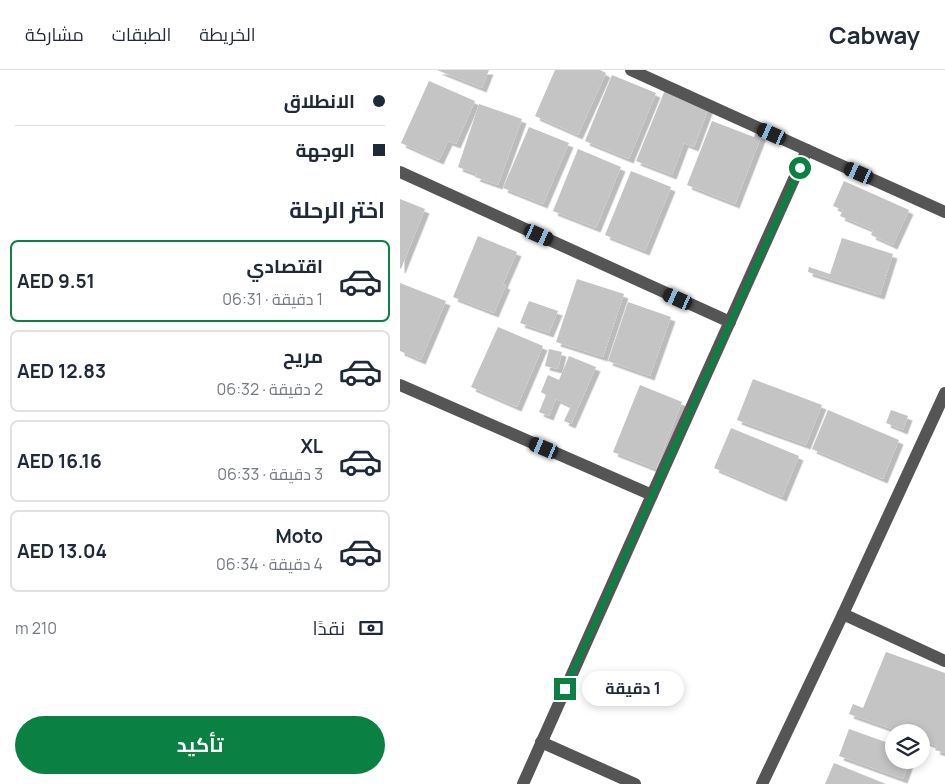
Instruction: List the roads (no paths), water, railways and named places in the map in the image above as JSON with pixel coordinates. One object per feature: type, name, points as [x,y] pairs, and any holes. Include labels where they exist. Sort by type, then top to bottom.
[{"type":"street","points":[[631,70],[945,212]]},
{"type":"street","points":[[523,784],[808,150]]},
{"type":"street","points":[[400,172],[730,322]]},
{"type":"street","points":[[400,385],[652,495]]},
{"type":"street","points":[[762,784],[945,394]]},
{"type":"street","points":[[843,614],[945,661]]},
{"type":"street","points":[[541,742],[635,784]]}]
